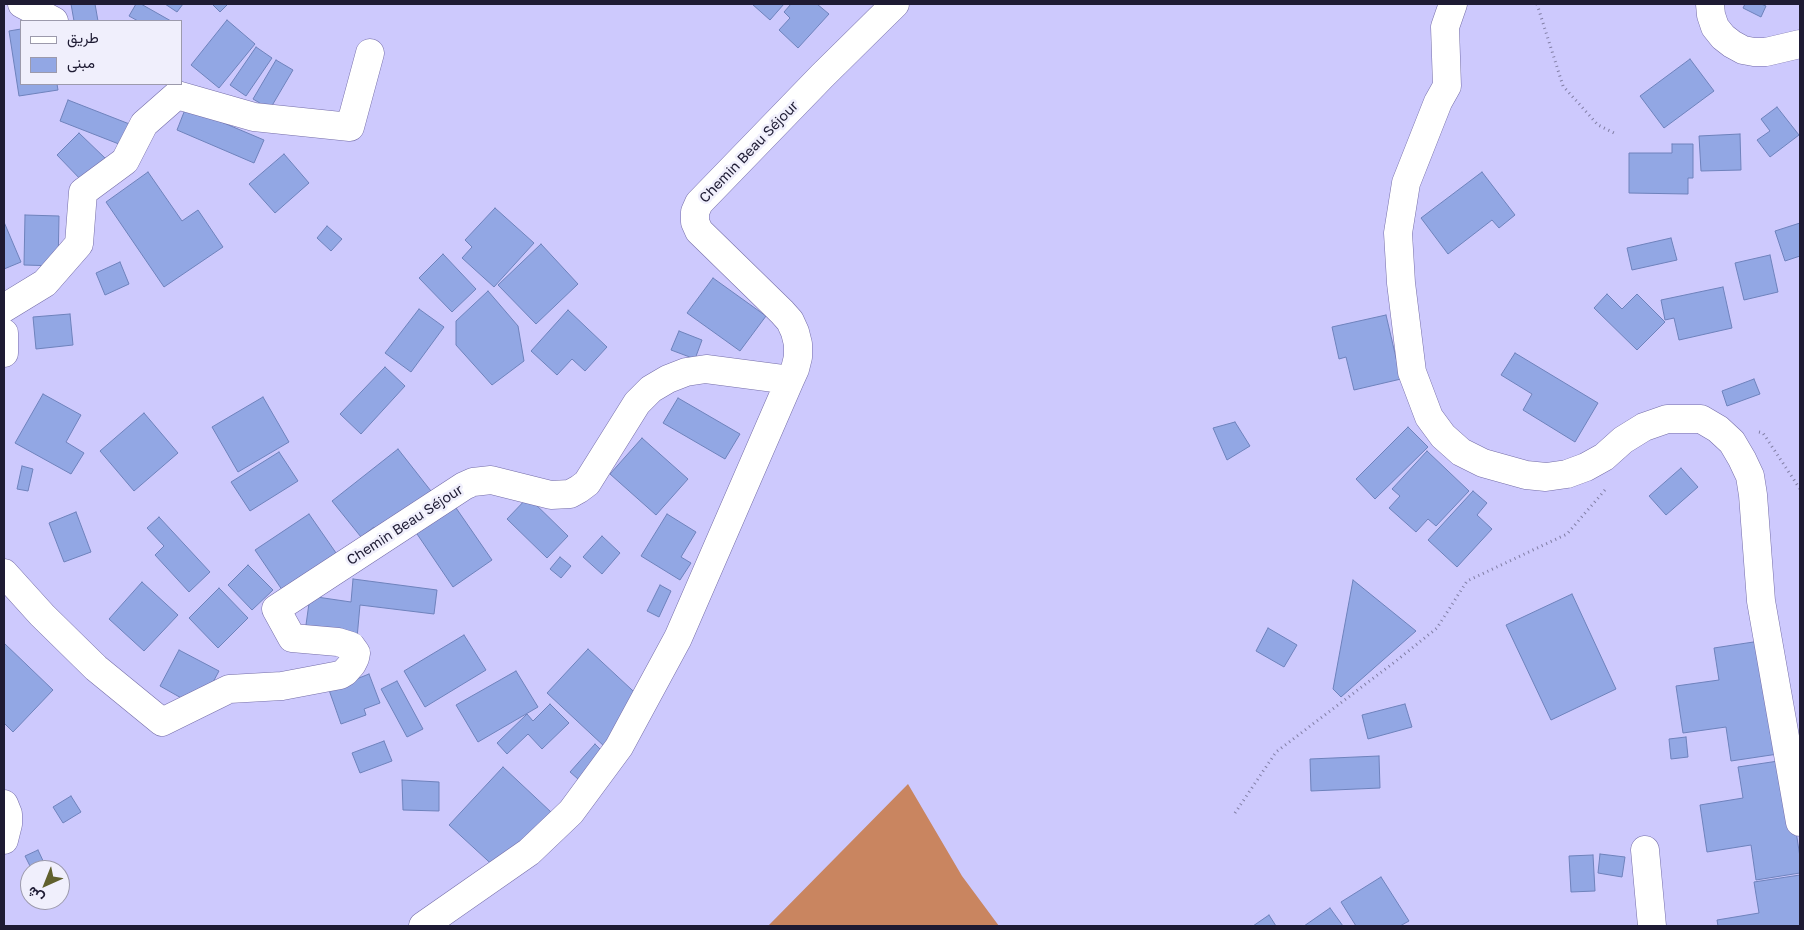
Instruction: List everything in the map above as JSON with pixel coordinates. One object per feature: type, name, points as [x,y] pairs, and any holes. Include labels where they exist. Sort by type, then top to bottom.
[{"type":"street","points":[[22,4],[52,20]]},
{"type":"street","name":"Chemin Beau Séjour","points":[[4,573],[42,615],[96,668],[162,722],[229,689],[282,686],[340,675],[345,672],[355,658],[356,653],[351,646],[338,642],[292,638],[276,609],[464,486],[473,482],[491,480],[551,496],[570,494],[587,483],[637,403],[651,389],[668,378],[686,372],[706,369],[790,380],[795,369],[798,344],[790,321],[699,231],[695,222],[695,212],[699,203],[894,4]]},
{"type":"street","points":[[1453,4],[1445,28],[1448,86],[1438,102],[1406,183],[1398,233],[1412,372],[1429,417],[1461,452],[1483,463],[1526,475],[1546,477],[1567,474],[1586,468],[1623,440],[1667,419],[1701,419],[1718,429],[1732,442],[1750,476],[1761,601],[1800,822]]},
{"type":"street","points":[[1710,4],[1715,27],[1727,41],[1742,50],[1766,52],[1800,44]]},
{"type":"street","points":[[4,308],[45,283],[79,244],[83,192],[125,160],[144,124],[176,95],[254,117],[350,127],[370,53]]},
{"type":"street","points":[[4,333],[4,353]]},
{"type":"street","points":[[423,926],[529,852],[571,812],[619,747],[678,638],[790,380]]},
{"type":"street","points":[[4,804],[8,814],[8,824],[4,840]]},
{"type":"street","points":[[1644,850],[1652,926]]},
{"type":"path","points":[[1537,4],[1563,86],[1598,125],[1616,134]]},
{"type":"path","points":[[1235,813],[1276,752],[1436,628],[1467,581],[1567,534],[1611,484]]},
{"type":"shaded area","points":[[908,784],[962,876],[999,926],[768,926]]},
{"type":"building","points":[[71,4],[95,4],[98,20],[74,20]]},
{"type":"building","points":[[136,4],[141,4],[169,20],[136,20],[129,16]]},
{"type":"building","points":[[165,4],[183,4],[177,12]]},
{"type":"building","points":[[212,4],[228,4],[220,12]]},
{"type":"building","points":[[752,4],[784,4],[770,20]]},
{"type":"building","points":[[791,4],[817,4],[829,14],[798,48],[779,30],[790,18],[784,12]]},
{"type":"building","points":[[1745,4],[1761,4],[1766,6],[1761,17],[1743,8]]},
{"type":"building","points":[[227,20],[255,44],[219,88],[191,65]]},
{"type":"building","points":[[20,29],[20,85],[57,85],[58,90],[19,96],[9,31]]},
{"type":"building","points":[[256,47],[272,58],[246,96],[230,85]]},
{"type":"building","points":[[1690,59],[1714,91],[1664,128],[1640,96]]},
{"type":"building","points":[[276,60],[293,70],[270,109],[253,99]]},
{"type":"building","points":[[68,100],[132,125],[124,146],[60,121]]},
{"type":"building","points":[[186,107],[264,140],[254,163],[177,130]]},
{"type":"building","points":[[1777,107],[1799,135],[1770,157],[1757,140],[1770,131],[1761,119]]},
{"type":"building","points":[[79,133],[106,159],[83,182],[57,155]]},
{"type":"building","points":[[1740,134],[1741,170],[1701,171],[1699,136]]},
{"type":"building","points":[[1672,144],[1693,144],[1693,178],[1688,178],[1688,194],[1629,193],[1629,153],[1672,153]]},
{"type":"building","points":[[284,154],[309,183],[275,213],[249,184]]},
{"type":"building","points":[[148,172],[182,221],[198,210],[223,247],[164,287],[106,202]]},
{"type":"building","points":[[1482,172],[1515,215],[1499,228],[1492,220],[1448,254],[1421,218]]},
{"type":"building","points":[[495,208],[534,243],[494,287],[462,258],[472,247],[465,240]]},
{"type":"building","points":[[25,215],[59,216],[58,266],[24,265]]},
{"type":"building","points":[[4,222],[21,262],[4,269]]},
{"type":"building","points":[[1800,223],[1800,256],[1785,261],[1775,231]]},
{"type":"building","points":[[327,226],[342,239],[331,251],[317,238]]},
{"type":"building","points":[[1671,238],[1677,260],[1632,270],[1627,248]]},
{"type":"building","points":[[541,244],[578,284],[536,324],[498,285]]},
{"type":"building","points":[[443,254],[476,289],[452,312],[419,278]]},
{"type":"building","points":[[1770,255],[1778,292],[1744,300],[1735,263]]},
{"type":"building","points":[[120,262],[129,284],[105,295],[96,273]]},
{"type":"building","points":[[713,278],[766,316],[740,351],[687,313]]},
{"type":"building","points":[[1723,287],[1732,328],[1679,340],[1674,318],[1665,320],[1661,300]]},
{"type":"building","points":[[488,291],[518,326],[524,361],[492,385],[456,345],[456,321]]},
{"type":"building","points":[[1607,294],[1622,309],[1637,294],[1665,322],[1637,350],[1594,308]]},
{"type":"building","points":[[419,309],[444,327],[411,372],[385,353]]},
{"type":"building","points":[[568,310],[607,347],[585,371],[572,359],[557,375],[531,351]]},
{"type":"building","points":[[70,314],[73,345],[36,349],[33,317]]},
{"type":"building","points":[[1386,315],[1401,379],[1354,390],[1346,357],[1339,359],[1332,327]]},
{"type":"building","points":[[679,331],[702,340],[695,359],[671,350]]},
{"type":"building","points":[[1515,353],[1598,403],[1575,442],[1523,410],[1532,394],[1501,375]]},
{"type":"building","points":[[385,367],[405,386],[361,434],[340,414]]},
{"type":"building","points":[[1754,379],[1760,394],[1727,406],[1722,391]]},
{"type":"building","points":[[43,394],[81,415],[66,442],[84,453],[71,474],[15,443]]},
{"type":"building","points":[[263,397],[289,442],[238,472],[212,427]]},
{"type":"building","points":[[678,398],[740,434],[725,459],[663,423]]},
{"type":"building","points":[[144,413],[178,453],[134,491],[100,451]]},
{"type":"building","points":[[1235,422],[1250,446],[1227,460],[1213,428]]},
{"type":"building","points":[[1408,427],[1428,447],[1375,499],[1356,479]]},
{"type":"building","points":[[642,438],[688,479],[656,515],[610,474]]},
{"type":"building","points":[[398,449],[438,500],[385,541],[374,527],[361,537],[332,501]]},
{"type":"building","points":[[1427,451],[1469,491],[1436,526],[1428,519],[1416,532],[1389,508],[1400,496],[1392,489]]},
{"type":"building","points":[[279,452],[298,481],[250,511],[231,482]]},
{"type":"building","points":[[22,466],[33,469],[28,491],[17,489]]},
{"type":"building","points":[[1681,468],[1698,487],[1666,515],[1649,496]]},
{"type":"building","points":[[1473,491],[1487,503],[1477,515],[1492,529],[1457,567],[1428,540]]},
{"type":"building","points":[[528,497],[568,536],[547,558],[507,519]]},
{"type":"building","points":[[454,505],[492,560],[453,587],[415,531]]},
{"type":"building","points":[[76,512],[91,552],[64,562],[49,523]]},
{"type":"building","points":[[309,514],[343,563],[289,600],[255,550]]},
{"type":"building","points":[[667,514],[696,532],[681,557],[691,563],[680,580],[641,556]]},
{"type":"building","points":[[159,517],[210,572],[189,592],[155,555],[164,546],[147,528]]},
{"type":"building","points":[[602,536],[620,553],[602,574],[583,557]]},
{"type":"building","points":[[560,557],[571,566],[561,578],[550,569]]},
{"type":"building","points":[[248,565],[273,590],[252,610],[228,585]]},
{"type":"building","points":[[353,579],[437,590],[434,614],[360,605],[357,638],[305,632],[310,596],[351,602]]},
{"type":"building","points":[[1353,580],[1416,631],[1341,697],[1333,689]]},
{"type":"building","points":[[142,582],[178,615],[144,651],[109,619]]},
{"type":"building","points":[[660,585],[671,591],[659,617],[647,611]]},
{"type":"building","points":[[219,588],[248,618],[218,648],[189,618]]},
{"type":"building","points":[[1572,594],[1616,689],[1551,720],[1506,625]]},
{"type":"building","points":[[1268,628],[1297,645],[1284,667],[1256,651]]},
{"type":"building","points":[[464,635],[486,670],[425,707],[404,671]]},
{"type":"building","points":[[1760,641],[1778,754],[1731,761],[1726,727],[1683,733],[1676,686],[1719,680],[1714,648]]},
{"type":"building","points":[[4,643],[53,690],[13,732],[4,723]]},
{"type":"building","points":[[588,649],[646,703],[605,747],[547,693]]},
{"type":"building","points":[[179,650],[219,671],[199,708],[160,686]]},
{"type":"building","points":[[516,671],[538,707],[478,742],[456,705]]},
{"type":"building","points":[[369,674],[380,703],[364,709],[366,715],[341,724],[329,690]]},
{"type":"building","points":[[397,681],[423,729],[407,737],[381,689]]},
{"type":"building","points":[[550,704],[569,723],[542,749],[528,734],[507,754],[497,743],[527,714],[533,721]]},
{"type":"building","points":[[1405,704],[1412,727],[1368,739],[1362,715]]},
{"type":"building","points":[[1686,737],[1688,757],[1671,759],[1669,739]]},
{"type":"building","points":[[384,741],[392,761],[360,773],[352,753]]},
{"type":"building","points":[[595,744],[603,752],[578,779],[570,772]]},
{"type":"building","points":[[1379,756],[1380,788],[1311,791],[1310,759]]},
{"type":"building","points":[[1785,760],[1800,857],[1800,873],[1756,880],[1751,845],[1707,852],[1700,805],[1743,798],[1738,767]]},
{"type":"building","points":[[503,767],[552,813],[499,871],[449,825]]},
{"type":"building","points":[[402,780],[439,782],[439,811],[403,810]]},
{"type":"building","points":[[71,796],[81,812],[63,823],[53,807]]},
{"type":"building","points":[[38,850],[43,860],[27,860],[25,856]]},
{"type":"building","points":[[1600,854],[1625,857],[1622,877],[1598,873]]},
{"type":"building","points":[[1593,855],[1595,891],[1571,892],[1569,856]]},
{"type":"building","points":[[1800,875],[1800,926],[1718,926],[1717,920],[1759,913],[1754,882]]},
{"type":"building","points":[[1381,877],[1409,921],[1400,926],[1356,926],[1341,902]]},
{"type":"building","points":[[1330,908],[1343,926],[1304,926]]},
{"type":"building","points":[[1269,915],[1276,926],[1253,926]]}]
